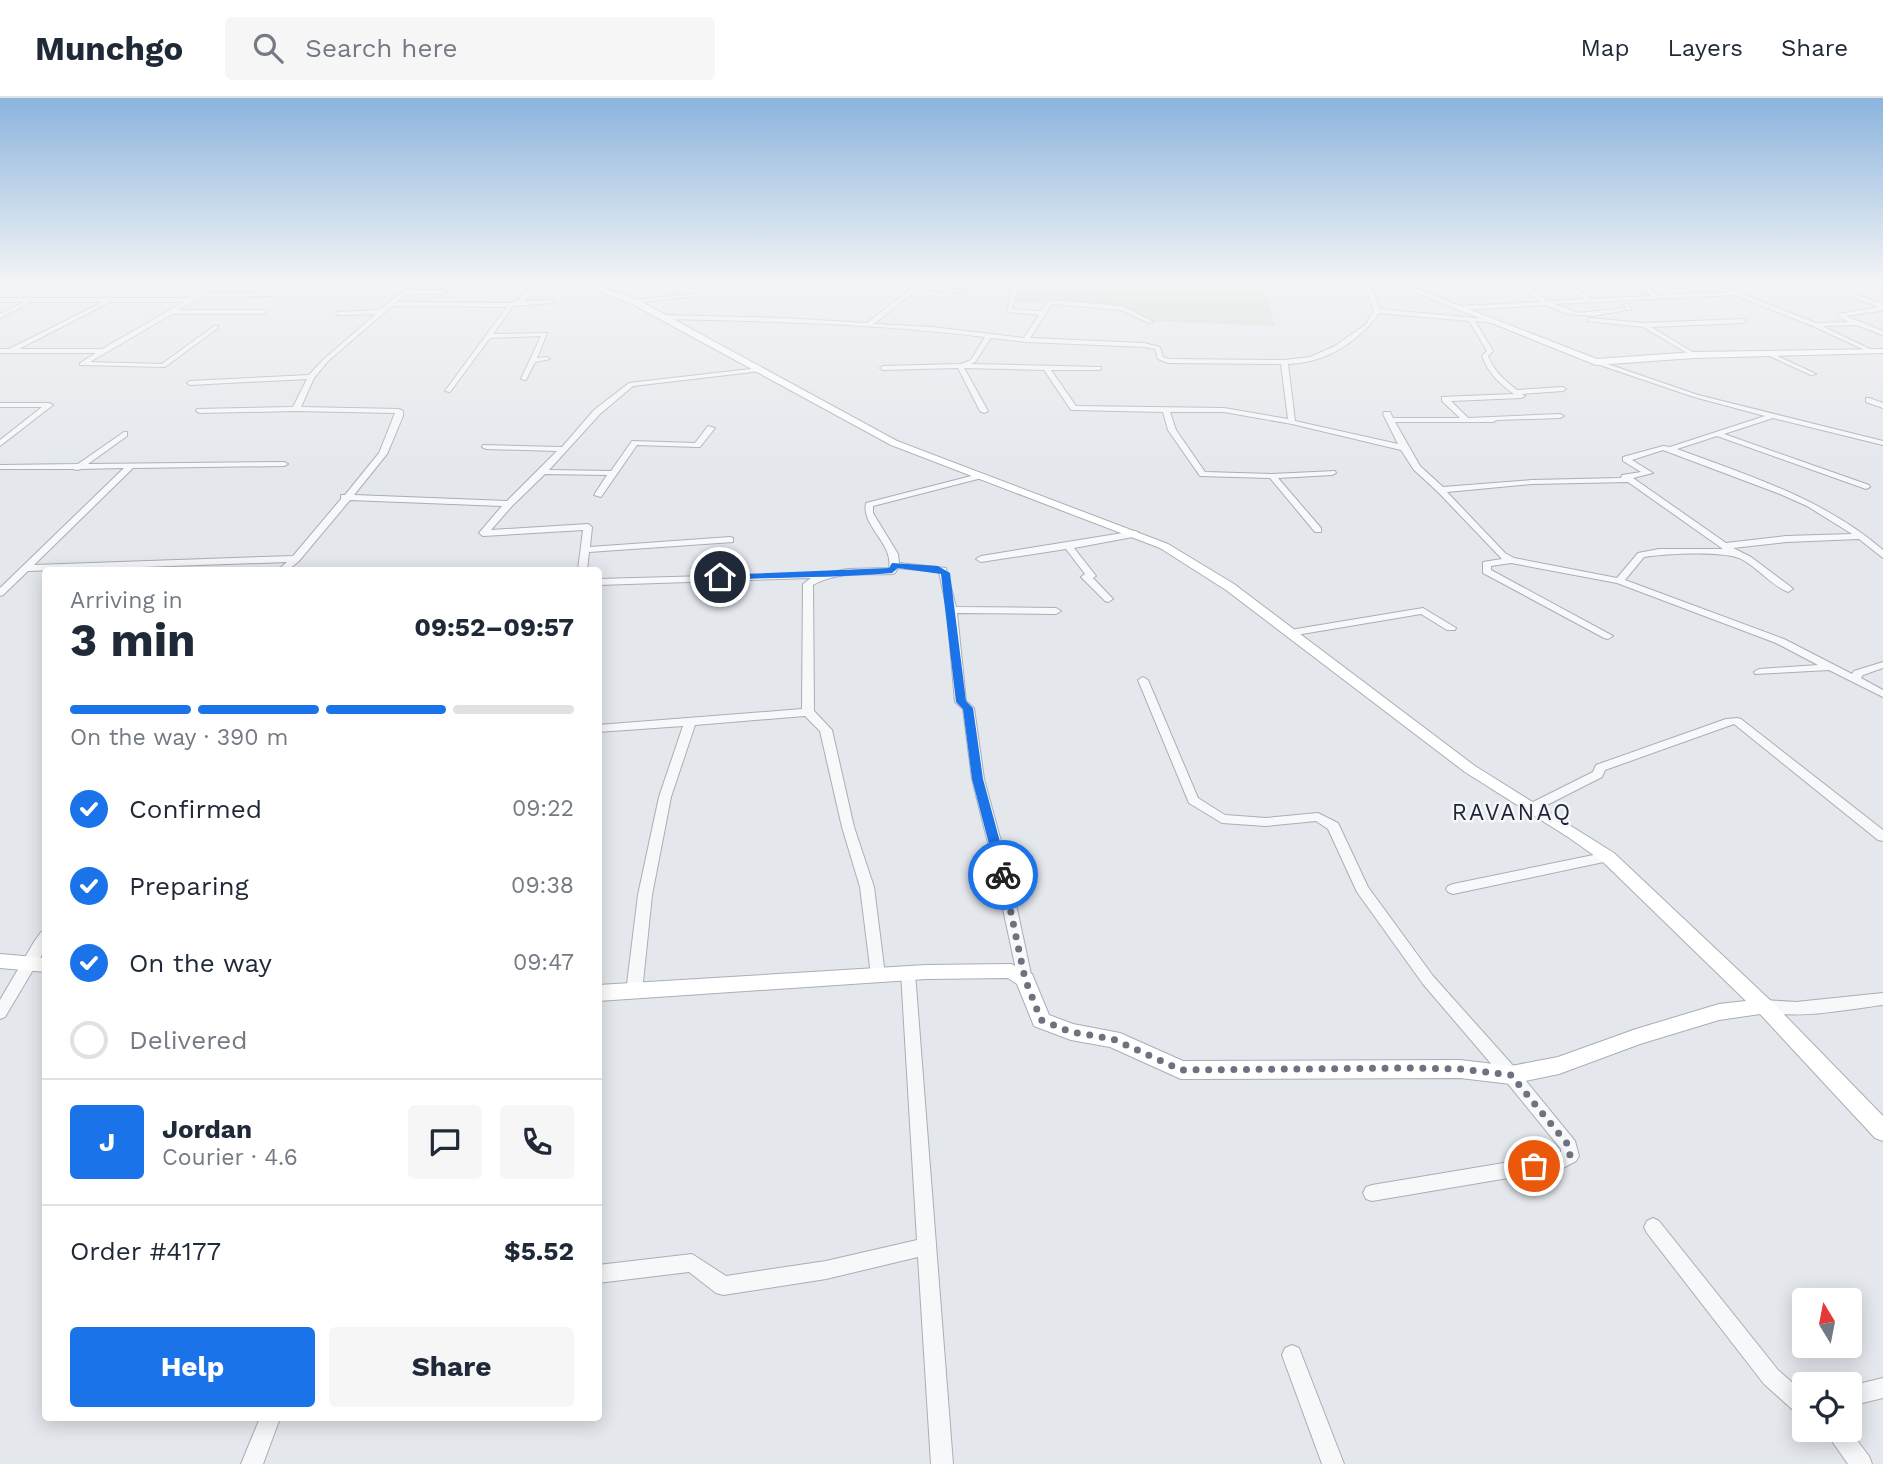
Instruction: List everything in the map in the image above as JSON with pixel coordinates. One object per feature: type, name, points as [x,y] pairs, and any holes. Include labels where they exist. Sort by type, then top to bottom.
[{"type":"main road","points":[[712,345],[894,443],[1164,545],[1194,563],[1452,756],[1608,857],[1764,1006],[1883,1131]]},
{"type":"main road","points":[[1553,345],[1596,362],[1765,352],[1883,351]]},
{"type":"main road","points":[[0,961],[36,964]]},
{"type":"main road","points":[[602,993],[908,973],[1011,971],[1025,979],[1041,1020],[1071,1032],[1113,1039],[1181,1070],[1424,1068],[1511,1075],[1559,1065],[1636,1037],[1719,1012],[1764,1006]]},
{"type":"street","points":[[10,351],[22,345]]},
{"type":"street","points":[[114,345],[82,364],[163,366],[192,345]]},
{"type":"street","points":[[296,409],[311,377],[343,345]]},
{"type":"street","points":[[448,391],[482,345]]},
{"type":"street","points":[[524,379],[540,345]]},
{"type":"street","points":[[961,366],[973,361],[983,345]]},
{"type":"street","points":[[1126,345],[1158,348],[1160,358],[1168,361],[1284,362],[1311,359],[1341,345]]},
{"type":"street","points":[[1467,421],[1445,399],[1521,396],[1499,380],[1487,364],[1485,356],[1490,351],[1486,345]]},
{"type":"street","points":[[1677,345],[1694,355]]},
{"type":"street","points":[[1857,345],[1871,351]]},
{"type":"street","points":[[0,352],[103,351]]},
{"type":"street","points":[[1765,352],[1813,374]]},
{"type":"street","points":[[533,360],[547,359]]},
{"type":"street","points":[[1284,362],[1292,422]]},
{"type":"street","points":[[1596,362],[1696,396],[1883,443]]},
{"type":"street","points":[[961,366],[984,411]]},
{"type":"street","points":[[883,368],[1099,368]]},
{"type":"street","points":[[1046,368],[1074,408],[1224,410],[1292,422],[1404,448]]},
{"type":"street","points":[[582,567],[588,527],[483,533],[597,412],[631,384],[759,370]]},
{"type":"street","points":[[190,383],[311,377]]},
{"type":"street","points":[[1515,392],[1563,389]]},
{"type":"street","points":[[1869,400],[1883,406]]},
{"type":"street","points":[[0,405],[49,405],[0,444]]},
{"type":"street","points":[[1166,410],[1172,430],[1203,474],[1272,476],[1332,473]]},
{"type":"street","points":[[200,411],[399,411],[383,454],[287,567]]},
{"type":"street","points":[[1670,449],[1720,435],[1774,415]]},
{"type":"street","points":[[1560,416],[1467,421],[1388,416],[1417,468],[1502,555],[1511,560],[1619,581],[1745,626],[1856,678],[1883,694]]},
{"type":"street","points":[[598,495],[635,443],[697,445],[711,428]]},
{"type":"street","points":[[76,468],[124,434]]},
{"type":"street","points":[[1720,435],[1866,487]]},
{"type":"street","points":[[486,447],[563,449]]},
{"type":"street","points":[[1788,589],[1771,579],[1760,566],[1728,549],[1625,477],[1649,473],[1626,459],[1663,448],[1670,449],[1822,509],[1883,555]]},
{"type":"street","points":[[2,469],[284,464]]},
{"type":"street","points":[[0,593],[29,568],[129,468]]},
{"type":"street","points":[[543,472],[613,473]]},
{"type":"street","points":[[602,582],[892,571],[895,565],[893,554],[869,513],[869,505],[979,476]]},
{"type":"street","points":[[1272,476],[1318,530]]},
{"type":"street","points":[[1441,490],[1532,482],[1630,480]]},
{"type":"street","points":[[344,497],[509,504]]},
{"type":"street","points":[[981,559],[1135,534]]},
{"type":"street","points":[[1619,581],[1641,555],[1650,553],[1728,549],[1786,539],[1861,536]]},
{"type":"street","points":[[585,550],[730,540]]},
{"type":"street","points":[[1068,546],[1091,576],[1086,577],[1108,599]]},
{"type":"street","points":[[59,567],[296,559]]},
{"type":"street","points":[[1511,560],[1486,564],[1486,571],[1608,636]]},
{"type":"street","points":[[895,565],[943,570],[946,573],[961,702],[968,708],[978,779],[1001,867],[1025,979]]},
{"type":"street","points":[[29,568],[42,568]]},
{"type":"street","points":[[828,575],[808,583],[808,712],[826,730],[848,827],[867,887],[878,975]]},
{"type":"street","points":[[952,610],[1056,611]]},
{"type":"street","points":[[1290,633],[1423,611],[1451,628]]},
{"type":"street","points":[[1856,678],[1858,673],[1883,665]]},
{"type":"street","points":[[1759,672],[1833,667]]},
{"type":"street","points":[[1143,680],[1193,800],[1222,819],[1266,822],[1318,817],[1333,826],[1362,889],[1428,980],[1569,1146],[1570,1156],[1561,1161],[1372,1193]]},
{"type":"street","points":[[602,729],[808,712]]},
{"type":"street","points":[[1533,807],[1598,774],[1600,768],[1730,721],[1737,721],[1883,838]]},
{"type":"street","points":[[635,992],[647,883],[665,797],[690,722]]},
{"type":"street","points":[[1453,889],[1608,857]]},
{"type":"street","points":[[0,1013],[36,964],[42,947]]},
{"type":"street","points":[[908,973],[942,1464]]},
{"type":"street","points":[[1764,1006],[1796,1008],[1883,999]]},
{"type":"street","points":[[1653,1227],[1771,1377],[1792,1396]]},
{"type":"street","points":[[602,1274],[692,1263],[723,1286],[780,1280],[843,1268],[926,1246]]},
{"type":"street","points":[[1292,1355],[1332,1464]]},
{"type":"street","points":[[1862,1393],[1883,1388]]},
{"type":"street","points":[[252,1464],[269,1421]]},
{"type":"street","points":[[1845,1442],[1861,1464]]},
{"type":"way so far","points":[[1003,875],[1025,979],[1041,1020],[1071,1032],[1113,1039],[1181,1070],[1412,1068],[1460,1069],[1511,1075],[1569,1146],[1570,1156],[1561,1161],[1534,1166]]},
{"type":"district","name":"RAVANAQ","points":[[1512,812]]},
{"type":"route","points":[[720,577],[892,571],[895,565],[938,569],[946,573],[961,702],[968,708],[978,779],[1003,875]]}]
